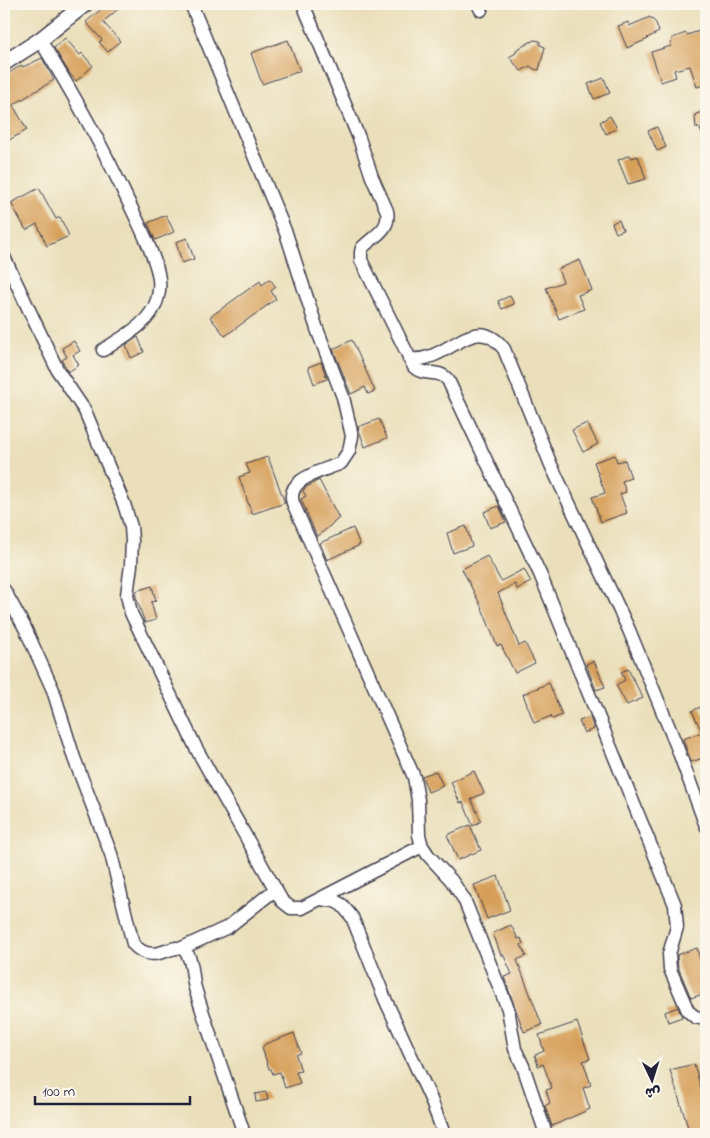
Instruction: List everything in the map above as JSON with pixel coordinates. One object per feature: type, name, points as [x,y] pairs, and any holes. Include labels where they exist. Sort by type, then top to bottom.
[{"type":"main road","points":[[4,63],[40,40],[85,4]]},
{"type":"street","points":[[192,4],[286,233],[317,330],[339,384],[347,410],[352,444],[346,457],[341,463],[298,482],[292,490],[291,499],[414,777],[418,800],[419,835],[422,846],[451,880],[464,900],[508,1009],[514,1049],[546,1134]]},
{"type":"street","points":[[303,4],[359,138],[372,177],[387,211],[386,226],[362,248],[360,256],[414,368],[419,372],[439,373],[448,380],[540,574],[675,905],[677,927],[669,954],[673,976],[688,1011],[695,1017],[706,1019]]},
{"type":"street","points":[[40,40],[67,82],[110,163],[135,216],[158,272],[159,292],[152,311],[139,326],[103,350]]},
{"type":"street","points":[[4,257],[58,371],[85,411],[124,504],[131,527],[132,540],[131,565],[126,595],[131,613],[196,748],[282,901],[291,908],[302,908],[422,846]]},
{"type":"street","points":[[409,359],[422,360],[433,357],[469,336],[476,334],[492,336],[504,349],[551,465],[629,630],[706,826]]},
{"type":"street","points":[[4,590],[28,634],[52,690],[74,758],[111,854],[133,944],[138,949],[151,955],[182,948],[228,927],[276,889]]},
{"type":"street","points":[[320,899],[335,901],[342,905],[352,917],[385,999],[424,1082],[444,1134]]},
{"type":"street","points":[[182,948],[190,959],[198,998],[244,1134]]},
{"type":"building","points":[[107,4],[124,4],[103,22],[120,41],[108,52],[99,42],[102,40],[86,22]]},
{"type":"building","points":[[650,17],[656,23],[659,32],[627,48],[618,26],[628,22],[629,26]]},
{"type":"building","points":[[699,31],[701,36],[706,35],[706,54],[702,55],[706,68],[706,84],[697,87],[690,66],[674,70],[676,77],[661,82],[651,52],[671,46],[672,38]]},
{"type":"building","points":[[65,38],[93,66],[76,81],[54,48]]},
{"type":"building","points":[[288,40],[300,71],[262,84],[251,53]]},
{"type":"building","points":[[534,40],[540,41],[540,45],[545,47],[539,70],[530,66],[521,71],[509,57],[516,53],[516,50]]},
{"type":"building","points":[[42,58],[54,80],[13,105],[27,130],[4,143],[4,76],[22,65],[23,67]]},
{"type":"building","points":[[604,78],[610,93],[594,99],[588,84]]},
{"type":"building","points":[[706,111],[706,143],[699,127],[696,128],[695,117],[696,114]]},
{"type":"building","points":[[610,116],[617,128],[606,134],[600,122]]},
{"type":"building","points":[[657,127],[666,147],[657,151],[648,131]]},
{"type":"building","points":[[630,155],[632,158],[638,156],[646,179],[628,184],[618,160]]},
{"type":"building","points":[[39,188],[56,219],[60,217],[69,236],[47,246],[37,224],[26,230],[11,203]]},
{"type":"building","points":[[166,215],[174,232],[155,240],[148,223]]},
{"type":"building","points":[[619,220],[623,230],[616,233],[612,223]]},
{"type":"building","points":[[187,238],[194,259],[182,263],[176,242]]},
{"type":"building","points":[[580,260],[592,290],[578,295],[584,309],[559,319],[546,288],[563,282],[558,269]]},
{"type":"building","points":[[270,279],[276,287],[271,291],[276,299],[225,336],[210,317],[260,281],[262,285]]},
{"type":"building","points":[[510,296],[514,304],[502,309],[498,301]]},
{"type":"building","points":[[138,337],[144,352],[131,358],[126,345]]},
{"type":"building","points":[[352,340],[375,391],[368,394],[365,387],[351,394],[333,349]]},
{"type":"building","points":[[74,341],[80,351],[73,355],[79,365],[68,372],[62,360],[67,357],[62,348]]},
{"type":"building","points":[[321,362],[327,379],[314,384],[308,367]]},
{"type":"building","points":[[379,419],[387,438],[365,447],[358,427]]},
{"type":"building","points":[[587,423],[598,444],[583,452],[572,430]]},
{"type":"building","points":[[615,455],[617,462],[625,460],[631,478],[622,481],[626,492],[620,494],[627,513],[601,522],[592,497],[605,493],[594,462]]},
{"type":"building","points":[[268,457],[285,503],[252,514],[239,477],[250,473],[246,464]]},
{"type":"building","points":[[319,480],[339,518],[317,537],[301,499],[306,496],[303,491],[305,488]]},
{"type":"building","points":[[499,506],[506,522],[490,528],[484,512]]},
{"type":"building","points":[[466,526],[472,546],[453,553],[447,533]]},
{"type":"building","points":[[353,528],[360,545],[327,560],[320,543]]},
{"type":"building","points":[[487,556],[501,581],[524,569],[531,582],[517,589],[515,584],[498,593],[519,646],[525,643],[535,663],[515,673],[501,645],[497,646],[482,608],[462,569]]},
{"type":"building","points":[[152,586],[156,601],[151,602],[156,620],[145,623],[136,597],[136,591]]},
{"type":"building","points":[[594,661],[605,687],[596,690],[586,664]]},
{"type":"building","points":[[628,669],[643,698],[627,705],[616,685],[625,680],[621,672]]},
{"type":"building","points":[[549,683],[562,715],[552,719],[551,716],[534,723],[523,694]]},
{"type":"building","points":[[700,707],[706,720],[706,757],[691,762],[683,739],[702,732],[692,711]]},
{"type":"building","points":[[590,717],[594,729],[584,733],[579,721]]},
{"type":"building","points":[[436,771],[443,786],[428,792],[422,776]]},
{"type":"building","points":[[474,771],[484,793],[471,799],[481,821],[473,826],[463,802],[460,803],[451,782]]},
{"type":"building","points":[[470,825],[481,850],[458,860],[447,835]]},
{"type":"building","points":[[498,876],[510,910],[487,919],[474,885]]},
{"type":"building","points":[[511,925],[518,939],[521,938],[523,944],[521,945],[526,956],[517,960],[542,1025],[524,1032],[504,977],[512,974],[503,954],[501,955],[493,933]]},
{"type":"building","points":[[697,948],[706,981],[706,993],[691,998],[678,967],[677,955]]},
{"type":"building","points":[[678,1007],[682,1017],[668,1022],[665,1012]]},
{"type":"building","points":[[577,1022],[590,1059],[583,1061],[591,1085],[583,1088],[590,1109],[552,1126],[545,1106],[550,1103],[546,1090],[552,1088],[543,1064],[538,1066],[535,1055],[544,1051],[539,1035]]},
{"type":"building","points":[[294,1033],[301,1053],[296,1055],[301,1071],[296,1072],[300,1083],[285,1088],[280,1072],[273,1074],[271,1069],[269,1069],[262,1048],[265,1044]]},
{"type":"building","points":[[694,1064],[706,1105],[706,1134],[690,1134],[670,1070]]},
{"type":"building","points":[[266,1092],[268,1100],[256,1102],[255,1094]]}]
